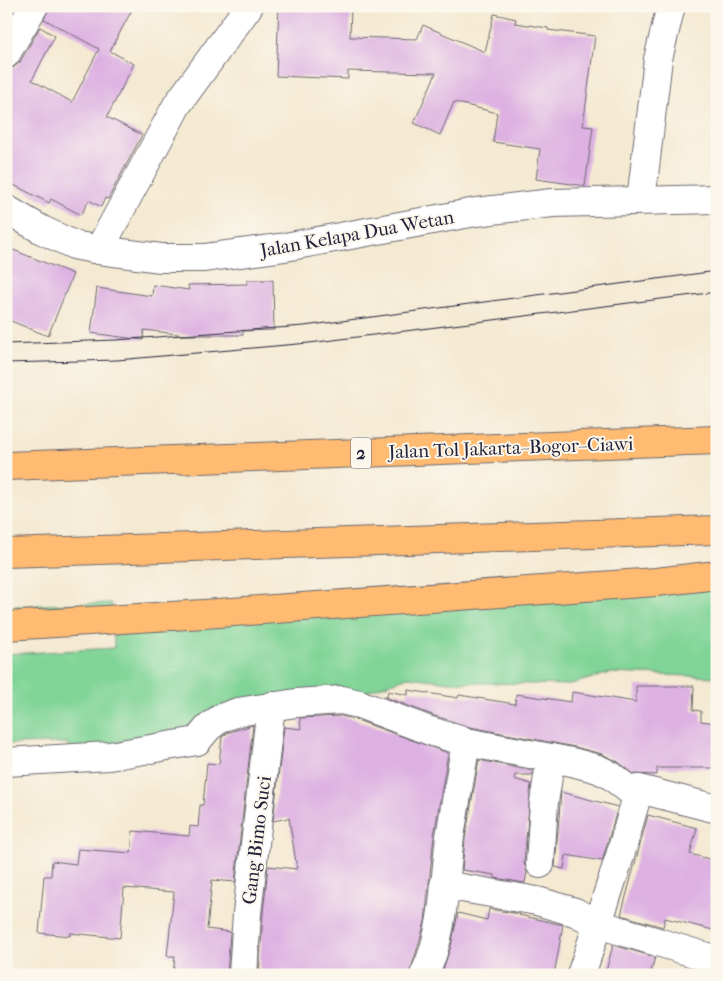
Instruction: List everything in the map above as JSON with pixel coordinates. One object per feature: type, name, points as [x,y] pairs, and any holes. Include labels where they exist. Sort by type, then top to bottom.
[{"type":"highway","name":"Jalan Tol Jakarta–Bogor–Ciawi","points":[[6,466],[717,440]]},
{"type":"highway","points":[[6,553],[717,530]]},
{"type":"highway","points":[[6,626],[224,613],[656,582],[717,575]]},
{"type":"street","points":[[6,54],[34,6]]},
{"type":"street","points":[[99,250],[177,105],[250,6]]},
{"type":"street","points":[[642,200],[658,59],[671,6]]},
{"type":"street","name":"Jalan Kelapa Dua Wetan","points":[[6,210],[74,245],[161,258],[204,258],[285,247],[476,212],[552,203],[717,198]]},
{"type":"street","points":[[6,762],[108,756],[197,741],[208,728],[221,718],[238,712],[322,700],[342,700],[359,704],[430,731],[466,742],[598,769],[610,775],[629,790],[639,789],[717,809]]},
{"type":"street","name":"Gang Bimo Suci","points":[[243,975],[247,914],[271,706]]},
{"type":"street","points":[[424,975],[435,948],[441,923],[451,834],[466,742]]},
{"type":"street","points":[[540,864],[544,802],[551,758]]},
{"type":"street","points":[[581,975],[619,859],[639,789]]},
{"type":"street","points":[[444,885],[537,901],[576,912],[598,924],[717,960]]},
{"type":"green space","points":[[717,574],[717,677],[610,673],[568,685],[450,682],[408,677],[342,700],[66,759],[68,743],[6,744],[6,654],[114,648],[113,617]]},
{"type":"green space","points":[[111,603],[113,612],[6,617],[6,606]]},
{"type":"building","points":[[50,6],[134,6],[110,51],[134,64],[107,117],[142,135],[108,199],[105,198],[101,207],[89,200],[81,215],[51,199],[49,203],[6,181],[6,74],[9,69],[20,62],[40,27],[55,36],[32,80],[72,102],[99,49],[44,19]]},
{"type":"building","points":[[279,6],[351,6],[350,37],[417,39],[423,25],[485,52],[494,14],[516,19],[515,23],[548,28],[548,30],[595,36],[583,126],[593,127],[585,186],[536,179],[540,149],[493,142],[497,113],[454,102],[440,135],[414,123],[436,73],[348,71],[348,79],[276,76]]},
{"type":"building","points":[[6,247],[73,274],[48,336],[6,319]]},
{"type":"building","points":[[247,280],[273,280],[274,330],[243,331],[243,335],[186,335],[144,330],[143,340],[91,333],[97,288],[152,296],[153,285],[189,290],[188,285],[247,284]]},
{"type":"building","points":[[636,686],[694,686],[693,710],[701,711],[701,721],[717,723],[717,768],[657,768],[657,775],[634,774],[617,761],[602,754],[470,727],[385,697],[387,697],[388,691],[408,695],[408,690],[458,698],[459,695],[515,704],[516,694],[571,702],[572,692],[636,702]]},
{"type":"building","points":[[341,716],[448,753],[434,835],[425,922],[416,953],[409,975],[259,975],[268,866],[297,869],[289,818],[273,821],[284,727],[301,729],[300,718]]},
{"type":"building","points":[[253,725],[235,882],[212,880],[207,929],[230,932],[227,975],[173,975],[175,956],[167,956],[174,892],[124,888],[120,938],[70,933],[70,936],[39,933],[44,876],[51,876],[52,861],[76,864],[78,849],[131,853],[133,831],[189,836],[190,826],[198,827],[200,805],[203,805],[207,763],[219,764],[222,737],[229,732]]},
{"type":"building","points":[[479,760],[533,771],[532,775],[515,775],[514,779],[531,784],[524,863],[527,872],[525,883],[495,878],[495,875],[462,870],[465,839]]},
{"type":"building","points":[[561,792],[618,807],[602,861],[566,855],[564,869],[555,867]]},
{"type":"building","points":[[648,815],[697,828],[690,854],[717,861],[717,931],[665,918],[663,927],[621,915]]},
{"type":"building","points":[[489,909],[520,914],[563,925],[554,975],[441,975],[451,946],[458,913],[487,920]]},
{"type":"building","points":[[613,945],[655,957],[650,975],[605,975]]},
{"type":"tram line","points":[[6,344],[116,340],[304,326],[717,271]]},
{"type":"tram line","points":[[6,363],[117,360],[309,343],[717,292]]}]
